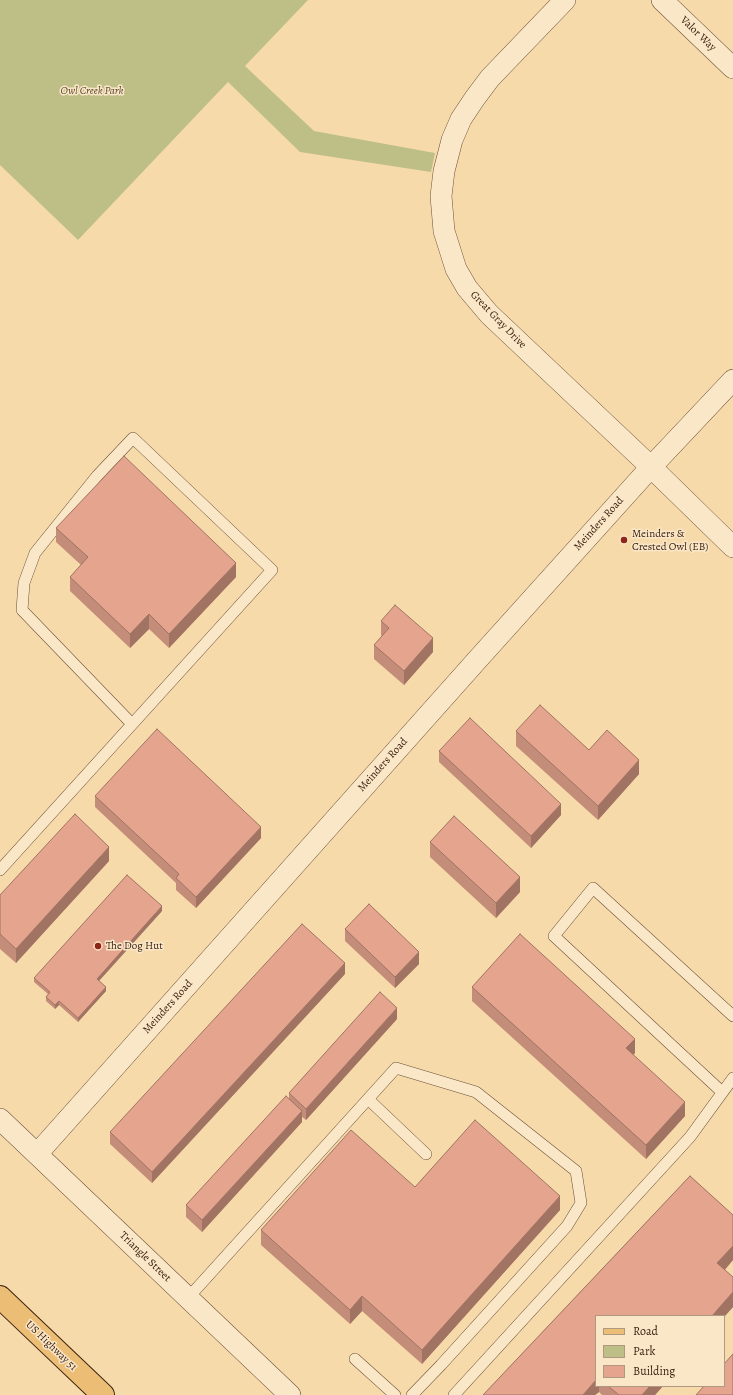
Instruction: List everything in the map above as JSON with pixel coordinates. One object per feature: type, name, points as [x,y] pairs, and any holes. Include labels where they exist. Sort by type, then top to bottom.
[{"type":"main road","name":"US Highway 51","points":[[0,1297],[103,1395]]},
{"type":"street","name":"Great Gray Drive","points":[[565,0],[490,78],[461,119],[452,140],[444,171],[441,196],[444,231],[456,268],[467,288],[489,314],[651,467],[733,547]]},
{"type":"street","name":"Valor Way","points":[[662,0],[733,68]]},
{"type":"street","name":"Meinders Road","points":[[37,1154],[473,664],[651,467],[733,380]]},
{"type":"street","name":"Triangle Street","points":[[0,1119],[290,1395]]},
{"type":"lane","points":[[0,870],[272,570],[133,438],[97,476],[35,553],[24,583],[22,610],[132,724]]},
{"type":"lane","points":[[722,1092],[554,936],[593,888],[733,1016]]},
{"type":"lane","points":[[188,1298],[396,1068],[476,1092],[576,1171],[581,1203],[567,1226],[412,1395]]},
{"type":"lane","points":[[454,1395],[690,1137],[733,1078]]},
{"type":"lane","points":[[368,1098],[426,1154]]},
{"type":"lane","points":[[355,1360],[395,1395]]},
{"type":"green space","name":"Owl Creek Park","points":[[0,0],[308,0],[245,66],[314,131],[435,153],[431,172],[300,152],[228,82],[78,240],[0,165]]},
{"type":"building","points":[[124,456],[236,563],[169,634],[149,614],[130,634],[70,577],[88,557],[56,528]]},
{"type":"building","points":[[395,605],[433,638],[404,671],[374,645],[389,628],[381,621]]},
{"type":"building","points":[[540,705],[589,750],[607,730],[639,760],[598,806],[516,731]]},
{"type":"building","points":[[470,718],[561,804],[531,836],[439,751]]},
{"type":"building","points":[[157,729],[261,827],[196,897],[176,878],[179,874],[95,796]]},
{"type":"building","points":[[75,814],[109,847],[16,949],[0,934],[0,895]]},
{"type":"building","points":[[454,816],[520,877],[496,903],[430,842]]},
{"type":"building","name":"The Dog Hut","points":[[127,875],[162,906],[97,979],[106,987],[78,1018],[59,1001],[55,1005],[46,997],[50,992],[34,978]]},
{"type":"building","points":[[369,904],[419,952],[395,977],[345,929]]},
{"type":"building","points":[[302,924],[345,963],[152,1172],[110,1132]]},
{"type":"building","points":[[520,934],[635,1039],[626,1048],[685,1102],[646,1145],[472,987]]},
{"type":"building","points":[[380,992],[397,1008],[306,1109],[289,1093]]},
{"type":"building","points":[[286,1096],[302,1111],[202,1220],[186,1205]]},
{"type":"building","points":[[475,1120],[560,1196],[422,1350],[362,1296],[350,1310],[261,1230],[351,1130],[415,1187]]},
{"type":"building","points":[[690,1176],[733,1215],[733,1246],[717,1263],[733,1277],[733,1292],[713,1315],[595,1315],[595,1381],[583,1395],[483,1395]]},
{"type":"building","points":[[733,1354],[733,1395],[696,1395],[703,1387],[725,1387],[725,1363]]},
{"type":"building","points":[[609,1387],[649,1387],[642,1395],[619,1395]]},
{"type":"place","name":"Meinders & Crested Owl (EB)","points":[[624,540]]},
{"type":"place","name":"The Dog Hut","points":[[98,946]]}]
